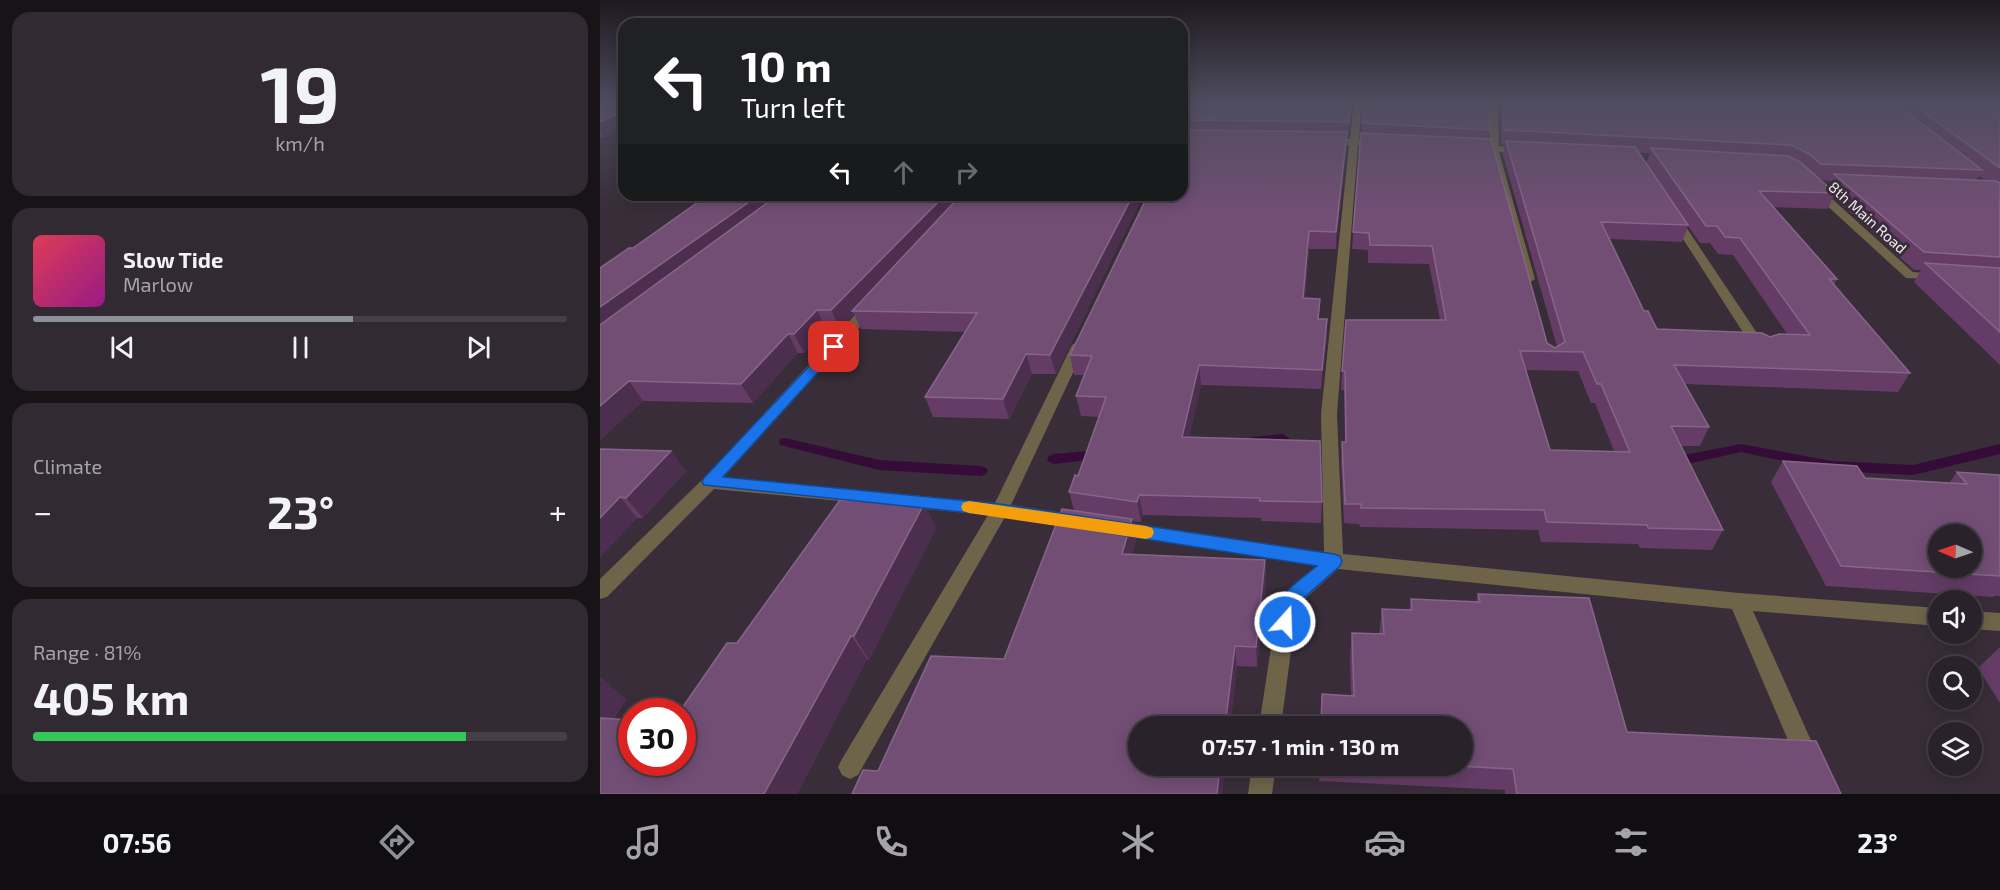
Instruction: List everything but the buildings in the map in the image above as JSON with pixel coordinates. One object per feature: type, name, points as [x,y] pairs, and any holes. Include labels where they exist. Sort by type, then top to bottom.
[{"type":"street","points":[[1334,561],[1329,414],[1353,137]]},
{"type":"street","points":[[1494,137],[1494,149],[1533,294]]},
{"type":"street","points":[[1319,141],[1386,143]]},
{"type":"street","points":[[1462,147],[1538,152]]},
{"type":"street","name":"8th Main Road","points":[[1823,186],[1808,182],[1910,275],[1955,278]]},
{"type":"street","points":[[1666,206],[1762,350]]},
{"type":"street","points":[[600,591],[710,482],[878,299]]},
{"type":"street","points":[[850,767],[1000,510],[1086,332]]},
{"type":"street","points":[[710,482],[1000,510],[1334,561],[1740,601],[1928,616]]},
{"type":"street","points":[[1271,716],[1288,602],[1334,561]]},
{"type":"street","points":[[1740,601],[1823,794]]},
{"type":"street","points":[[1982,621],[2000,622]]},
{"type":"street","points":[[1260,794],[1262,776]]},
{"type":"waterway","points":[[1256,440],[1283,438]]},
{"type":"waterway","points":[[785,442],[879,465],[981,471]]},
{"type":"waterway","points":[[1674,462],[1741,448],[1832,466],[1913,470],[2000,449]]},
{"type":"waterway","points":[[1054,459],[1101,455]]},
{"type":"slow traffic","points":[[969,507],[1146,532]]},
{"type":"route","points":[[834,347],[710,482],[1000,510],[1334,561],[1288,602],[1285,622]]}]
